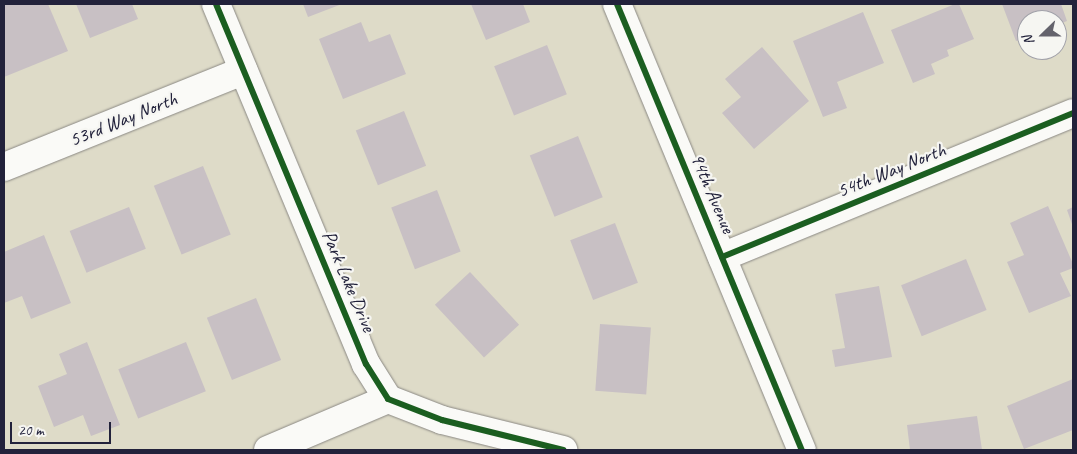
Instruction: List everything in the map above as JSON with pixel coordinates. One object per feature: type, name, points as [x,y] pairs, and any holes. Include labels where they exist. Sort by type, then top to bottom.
[{"type":"street","name":"Park Lake Drive","points":[[216,4],[366,364],[388,399]]},
{"type":"street","name":"94th Avenue","points":[[616,4],[802,450]]},
{"type":"street","name":"53rd Way North","points":[[4,167],[243,71]]},
{"type":"street","name":"54th Way North","points":[[722,257],[1073,113]]},
{"type":"street","points":[[268,450],[388,399],[442,420],[562,450]]},
{"type":"building","points":[[4,4],[48,4],[68,51],[4,77]]},
{"type":"building","points":[[76,4],[132,4],[138,19],[90,38]]},
{"type":"building","points":[[303,4],[342,4],[308,17]]},
{"type":"building","points":[[471,4],[523,4],[530,22],[486,40]]},
{"type":"building","points":[[959,4],[974,39],[947,50],[949,56],[931,64],[935,74],[913,83],[891,30]]},
{"type":"building","points":[[1002,4],[1061,4],[1063,10],[1017,10],[1016,41]]},
{"type":"building","points":[[863,12],[884,63],[837,82],[847,108],[823,117],[793,41]]},
{"type":"building","points":[[361,22],[369,42],[390,34],[406,74],[343,99],[319,39]]},
{"type":"building","points":[[547,45],[567,94],[514,115],[494,66]]},
{"type":"building","points":[[762,47],[809,101],[754,149],[722,113],[741,97],[725,79]]},
{"type":"building","points":[[404,111],[426,166],[378,185],[356,130]]},
{"type":"building","points":[[578,136],[603,197],[555,217],[530,155]]},
{"type":"building","points":[[203,166],[231,235],[182,254],[154,186]]},
{"type":"building","points":[[437,190],[461,252],[415,269],[391,208]]},
{"type":"building","points":[[1048,206],[1073,264],[1073,268],[1060,273],[1071,296],[1029,313],[1007,262],[1024,255],[1010,223]]},
{"type":"building","points":[[129,207],[146,249],[87,273],[70,231]]},
{"type":"building","points":[[1073,207],[1073,227],[1067,210]]},
{"type":"building","points":[[615,223],[638,283],[593,300],[570,240]]},
{"type":"building","points":[[44,235],[71,303],[31,319],[22,296],[4,303],[4,252]]},
{"type":"building","points":[[966,259],[987,310],[922,336],[901,285]]},
{"type":"building","points":[[470,272],[519,325],[484,357],[435,305]]},
{"type":"building","points":[[879,286],[892,357],[835,367],[832,350],[845,348],[835,294]]},
{"type":"building","points":[[256,298],[281,360],[232,380],[207,318]]},
{"type":"building","points":[[600,324],[651,328],[646,394],[595,391]]},
{"type":"building","points":[[87,342],[120,425],[91,436],[83,415],[54,427],[38,386],[67,374],[59,354]]},
{"type":"building","points":[[186,342],[206,391],[138,418],[118,369]]},
{"type":"building","points":[[1073,379],[1073,430],[1024,449],[1007,406]]},
{"type":"building","points":[[977,416],[982,450],[910,450],[907,425]]},
{"type":"cycle path","points":[[216,4],[366,364],[388,399],[442,420],[563,450]]},
{"type":"cycle path","points":[[617,4],[802,450]]},
{"type":"cycle path","points":[[722,257],[1073,113]]}]
